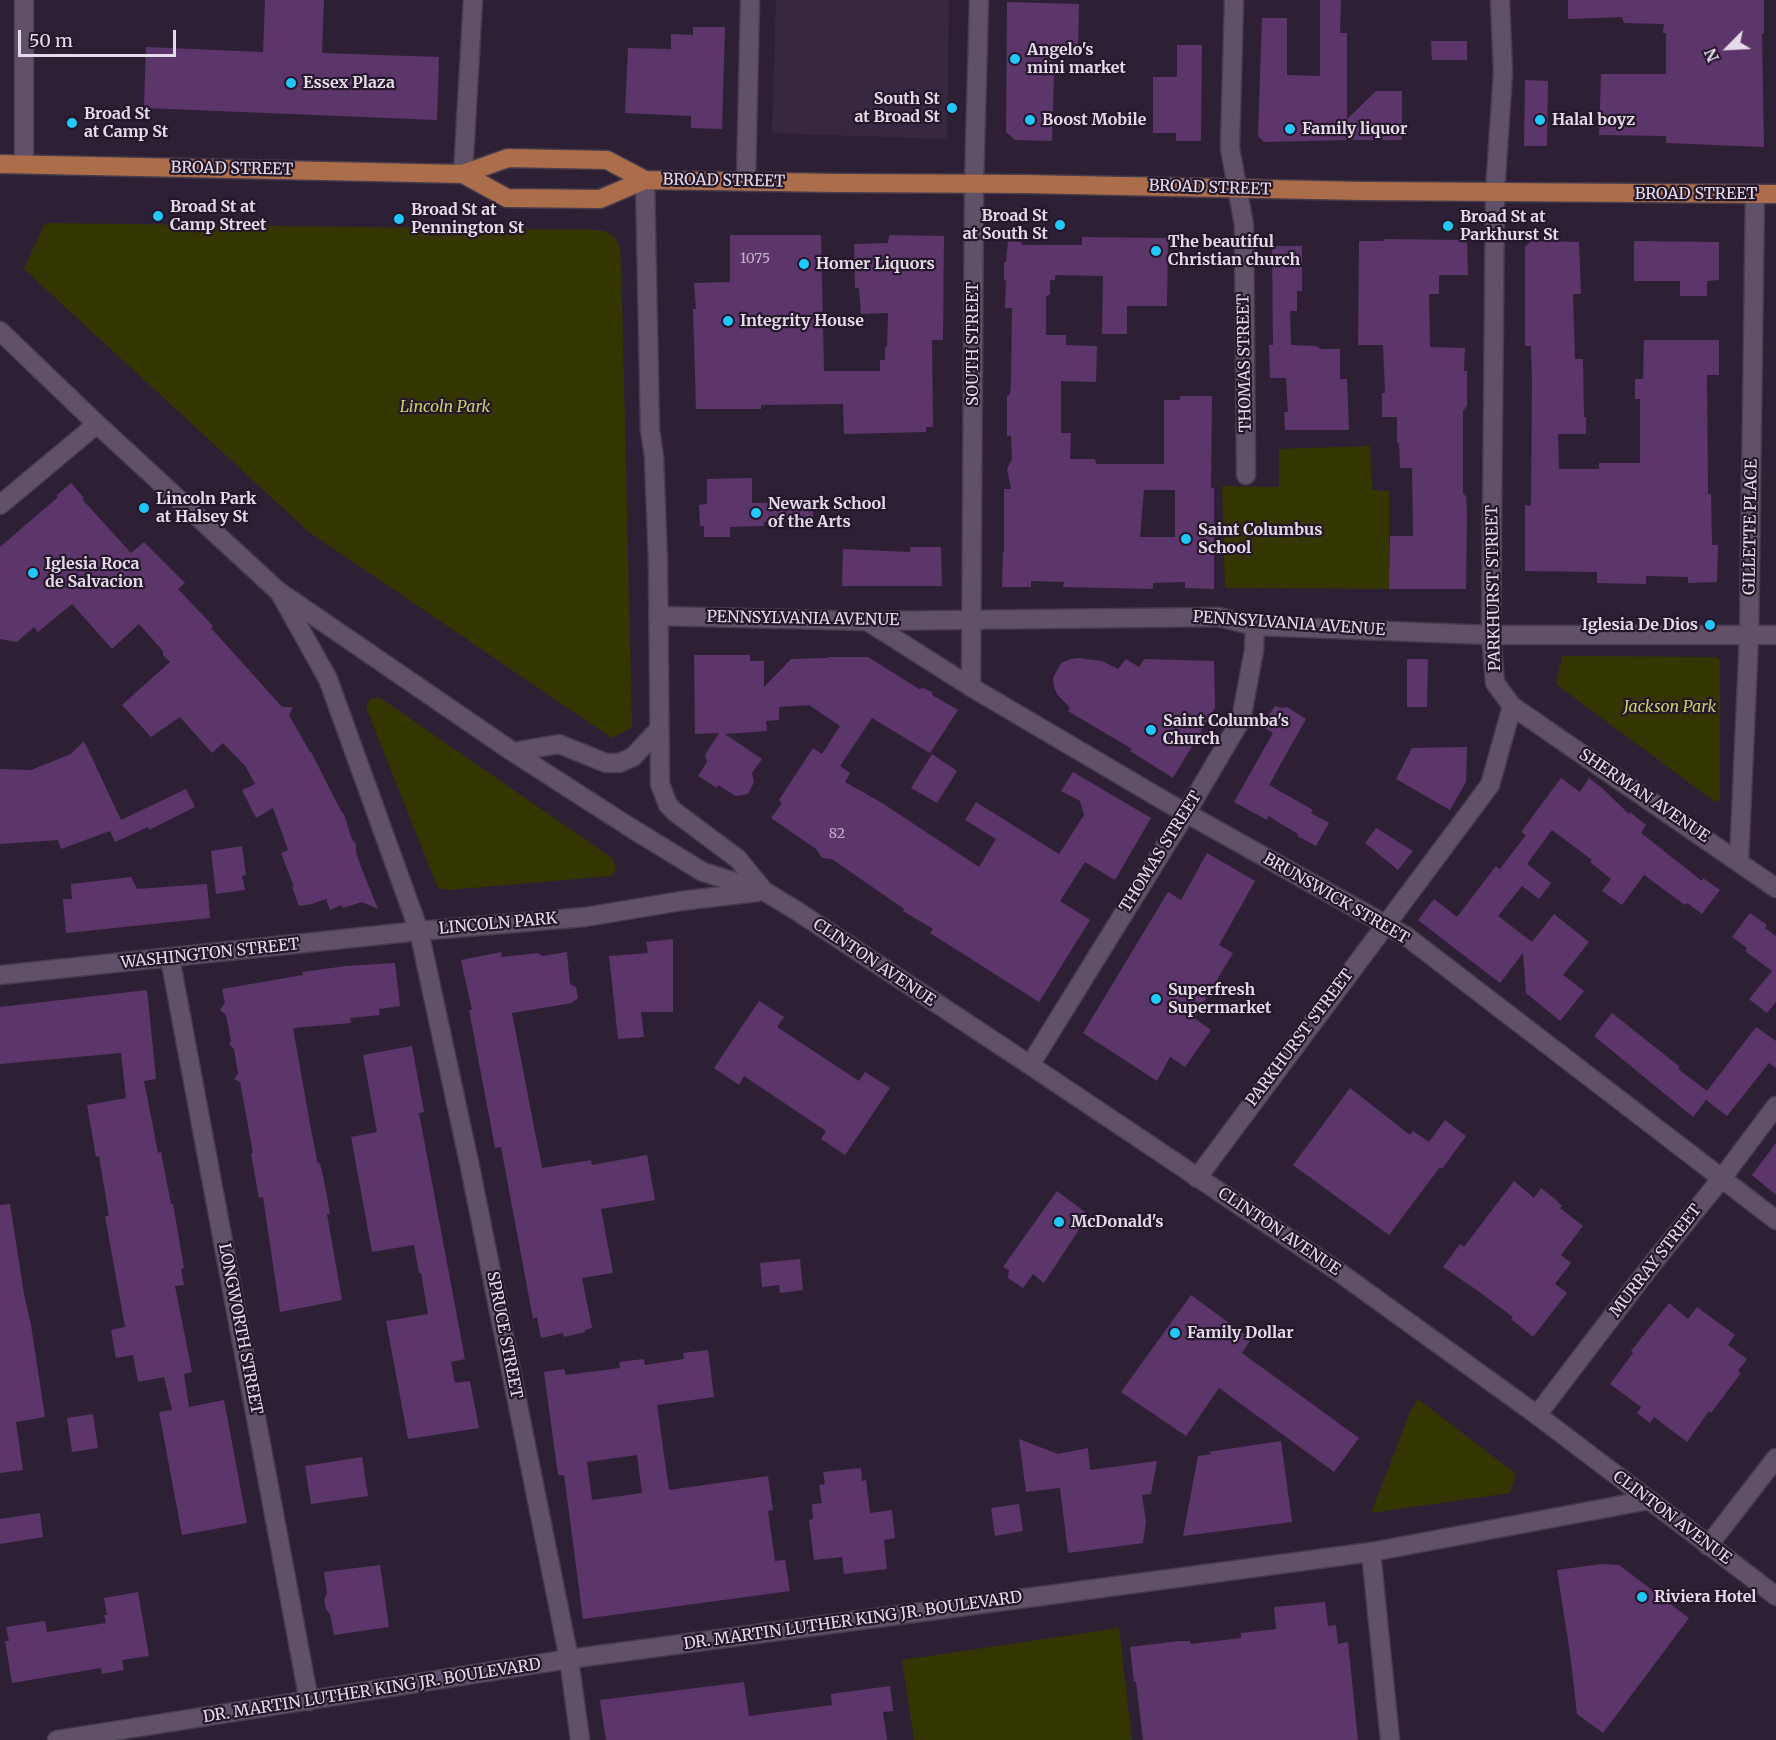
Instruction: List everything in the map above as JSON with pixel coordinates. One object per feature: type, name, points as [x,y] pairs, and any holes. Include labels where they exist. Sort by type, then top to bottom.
[{"type":"main road","name":"BROAD STREET","points":[[0,164],[463,174],[508,158],[607,160],[645,180]]},
{"type":"main road","name":"BROAD STREET","points":[[463,174],[507,198],[600,199],[645,180],[1776,194]]},
{"type":"street","points":[[24,0],[24,164]]},
{"type":"street","points":[[463,174],[473,0]]},
{"type":"street","points":[[746,182],[750,0]]},
{"type":"street","name":"SOUTH STREET","points":[[970,687],[974,184],[979,0]]},
{"type":"street","name":"THOMAS STREET","points":[[1234,0],[1230,148],[1244,225],[1246,475]]},
{"type":"street","name":"PARKHURST STREET","points":[[1197,1178],[1490,785],[1512,706],[1495,683],[1491,635],[1496,192],[1503,72],[1500,0]]},
{"type":"street","points":[[645,180],[650,430],[654,457],[658,562],[660,784],[668,805],[738,859],[764,891]]},
{"type":"street","name":"GILLETTE PLACE","points":[[1739,861],[1749,636],[1755,194]]},
{"type":"street","name":"LINCOLN PARK","points":[[0,331],[278,591],[513,752],[703,872],[764,891]]},
{"type":"street","points":[[0,506],[97,424]]},
{"type":"street","name":"LINCOLN PARK","points":[[278,591],[328,679],[419,932],[585,917],[681,901],[764,891]]},
{"type":"street","name":"PENNSYLVANIA AVENUE","points":[[658,616],[867,621],[1219,617],[1255,626],[1491,635],[1776,635]]},
{"type":"street","name":"BRUNSWICK STREET","points":[[867,621],[970,687],[1186,813],[1406,936],[1776,1220]]},
{"type":"street","name":"THOMAS STREET","points":[[1030,1065],[1186,813],[1240,720],[1254,650],[1255,626]]},
{"type":"street","name":"SHERMAN AVENUE","points":[[1512,706],[1776,888]]},
{"type":"street","points":[[513,752],[559,744],[606,763],[619,763],[633,758],[659,729]]},
{"type":"street","name":"CLINTON AVENUE","points":[[764,891],[1336,1269],[1537,1415],[1776,1596]]},
{"type":"street","name":"WASHINGTON STREET","points":[[0,975],[419,932]]},
{"type":"street","name":"SPRUCE STREET","points":[[419,932],[470,1167],[569,1659],[580,1740]]},
{"type":"street","name":"LONGWORTH STREET","points":[[170,958],[309,1701]]},
{"type":"street","name":"MURRAY STREET","points":[[1537,1415],[1776,1106]]},
{"type":"street","points":[[1708,1546],[1776,1458]]},
{"type":"street","name":"DR. MARTIN LUTHER KING JR. BOULEVARD","points":[[57,1740],[569,1659],[1371,1552],[1649,1500]]},
{"type":"street","points":[[1371,1552],[1390,1740]]},
{"type":"shaded area","points":[[776,0],[949,0],[947,139],[772,133]]},
{"type":"green space","name":"Lincoln Park","points":[[45,223],[596,230],[605,231],[614,237],[621,254],[632,727],[612,738],[309,532],[24,269]]},
{"type":"green space","points":[[1370,446],[1372,490],[1389,491],[1389,589],[1225,588],[1222,486],[1279,487],[1279,449]]},
{"type":"green space","name":"Jackson Park","points":[[1562,656],[1716,657],[1719,659],[1720,799],[1715,802],[1556,684]]},
{"type":"green space","points":[[379,697],[612,858],[617,868],[611,876],[448,890],[438,888],[366,707],[370,699]]},
{"type":"green space","points":[[1418,1399],[1516,1474],[1510,1493],[1371,1513],[1411,1410]]},
{"type":"green space","points":[[1119,1628],[1132,1740],[914,1740],[902,1660]]},
{"type":"building","name":"Essex Plaza","points":[[265,0],[324,0],[322,53],[439,57],[437,120],[144,108],[146,47],[263,52]]},
{"type":"building","points":[[1320,0],[1341,0],[1340,33],[1347,33],[1347,119],[1376,91],[1402,91],[1402,140],[1264,142],[1258,136],[1262,18],[1287,18],[1287,75],[1320,76]]},
{"type":"building","points":[[1568,0],[1764,0],[1764,34],[1762,33],[1764,147],[1666,143],[1666,136],[1599,135],[1601,74],[1666,74],[1664,24],[1624,23],[1622,17],[1568,19]]},
{"type":"building","points":[[1007,2],[1079,4],[1078,46],[1055,45],[1052,141],[1015,140],[1006,132]]},
{"type":"building","points":[[693,27],[725,27],[722,129],[691,128],[691,116],[625,113],[628,48],[671,49],[671,34],[693,35]]},
{"type":"building","points":[[1431,41],[1467,41],[1467,60],[1432,60]]},
{"type":"building","points":[[1177,45],[1202,45],[1201,141],[1176,141],[1176,133],[1153,133],[1153,77],[1177,77]]},
{"type":"building","points":[[1525,80],[1548,81],[1547,146],[1524,146]]},
{"type":"building","points":[[730,235],[821,235],[824,371],[880,371],[880,360],[885,360],[888,313],[861,314],[859,288],[855,288],[854,244],[888,243],[889,235],[944,236],[943,340],[932,340],[933,427],[926,427],[926,432],[844,434],[843,404],[761,405],[761,409],[696,409],[694,283],[730,282]]},
{"type":"building","points":[[1082,237],[1168,238],[1167,306],[1127,306],[1127,334],[1102,334],[1103,276],[1055,275],[1055,280],[1050,280],[1050,294],[1046,297],[1046,335],[1066,335],[1066,345],[1097,346],[1096,382],[1061,381],[1061,433],[1071,433],[1070,459],[1095,459],[1096,464],[1164,464],[1164,400],[1180,400],[1180,396],[1212,396],[1211,488],[1214,488],[1214,589],[1185,588],[1185,582],[1153,583],[1153,589],[1063,587],[1064,582],[1031,581],[1031,587],[1002,587],[1004,489],[1011,489],[1007,469],[1012,459],[1011,436],[1007,436],[1007,397],[1010,394],[1011,382],[1012,308],[1005,308],[1006,280],[1004,280],[1004,262],[1006,262],[1008,241],[1021,242],[1022,245],[1082,245]],"holes":[[[1144,490],[1175,490],[1175,537],[1140,537]]]},
{"type":"building","points":[[1384,239],[1467,240],[1468,275],[1439,275],[1439,294],[1429,294],[1430,347],[1465,348],[1467,406],[1463,411],[1463,494],[1466,496],[1467,512],[1466,589],[1389,589],[1390,536],[1413,536],[1412,468],[1400,468],[1397,417],[1382,417],[1382,393],[1385,393],[1383,345],[1358,345],[1359,241],[1383,241]]},
{"type":"building","points":[[1531,241],[1579,242],[1581,294],[1573,294],[1575,359],[1583,359],[1586,434],[1558,434],[1559,469],[1599,469],[1599,463],[1640,463],[1640,399],[1635,399],[1635,379],[1643,379],[1644,340],[1719,340],[1719,375],[1707,375],[1708,494],[1711,494],[1712,545],[1718,545],[1717,582],[1688,583],[1688,577],[1646,576],[1646,584],[1597,583],[1597,572],[1525,571],[1525,505],[1531,506],[1532,379],[1531,346],[1525,346],[1525,247]]},
{"type":"building","points":[[1634,241],[1719,242],[1719,280],[1707,281],[1707,296],[1680,296],[1680,281],[1634,281]]},
{"type":"building","points":[[1272,246],[1302,246],[1302,291],[1297,291],[1297,311],[1290,311],[1291,345],[1340,349],[1340,379],[1347,379],[1349,430],[1285,430],[1284,412],[1288,412],[1286,378],[1270,378],[1269,345],[1273,345]]},
{"type":"building","name":"Newark School of the Arts","points":[[752,478],[752,503],[813,502],[813,521],[764,522],[764,526],[730,527],[730,537],[704,537],[704,526],[700,526],[699,505],[707,504],[707,479]]},
{"type":"building","points":[[71,483],[84,498],[82,499],[131,553],[144,542],[185,583],[178,589],[213,626],[211,628],[282,707],[293,707],[289,715],[344,814],[356,845],[361,867],[378,909],[362,902],[343,908],[341,905],[330,910],[326,899],[299,906],[281,853],[288,850],[273,808],[256,818],[242,790],[255,784],[246,767],[223,743],[212,753],[180,717],[151,737],[122,705],[170,662],[139,624],[112,649],[72,604],[38,632],[34,627],[17,642],[0,639],[0,547]]},
{"type":"building","points":[[910,547],[941,547],[942,586],[842,586],[843,549],[910,552]]},
{"type":"building","points":[[694,655],[750,655],[750,661],[764,661],[764,687],[791,659],[868,657],[919,689],[923,688],[932,692],[932,695],[958,710],[930,753],[872,718],[840,766],[850,773],[845,782],[882,803],[979,867],[996,839],[965,820],[976,802],[1059,854],[1084,815],[1080,801],[1061,791],[1073,772],[1151,818],[1115,880],[1085,862],[1060,901],[1090,920],[1039,1002],[930,933],[933,929],[903,911],[904,909],[832,859],[822,858],[816,849],[771,818],[782,803],[779,800],[813,748],[822,754],[840,726],[809,705],[779,707],[779,720],[766,721],[767,731],[725,734],[762,759],[752,773],[754,782],[748,794],[736,796],[698,776],[707,762],[705,755],[719,733],[695,734]]},
{"type":"building","name":"Saint Columba's Church","points":[[1078,658],[1102,661],[1118,669],[1126,659],[1139,667],[1144,659],[1214,661],[1215,708],[1173,778],[1130,751],[1132,749],[1068,711],[1070,708],[1057,694],[1053,678],[1061,663]]},
{"type":"building","points":[[1407,659],[1428,659],[1427,707],[1407,707]]},
{"type":"building","points":[[1275,706],[1287,707],[1306,719],[1269,785],[1313,810],[1311,813],[1329,823],[1316,846],[1268,816],[1267,820],[1234,802],[1273,733],[1261,726]]},
{"type":"building","points":[[84,741],[121,820],[186,789],[195,807],[149,830],[148,827],[115,842],[110,831],[61,849],[58,840],[0,844],[0,769],[31,770],[71,754]]},
{"type":"building","points":[[1467,747],[1466,782],[1450,810],[1396,779],[1412,748]]},
{"type":"building","points":[[932,754],[957,771],[937,803],[911,788]]},
{"type":"building","points":[[1561,778],[1580,792],[1589,778],[1629,814],[1630,812],[1646,825],[1641,833],[1702,881],[1703,878],[1720,890],[1702,914],[1687,903],[1685,905],[1644,875],[1622,905],[1602,891],[1611,879],[1590,862],[1592,860],[1552,830],[1527,864],[1551,883],[1539,899],[1522,886],[1498,916],[1532,942],[1554,914],[1589,942],[1563,975],[1584,991],[1560,1021],[1526,993],[1523,953],[1500,983],[1418,920],[1434,899],[1457,917],[1496,866],[1500,869],[1526,835],[1521,832]]},
{"type":"building","points":[[1376,828],[1413,851],[1398,870],[1365,843]]},
{"type":"building","points":[[242,846],[246,875],[242,876],[245,890],[216,894],[211,851]]},
{"type":"building","points":[[1207,853],[1255,881],[1219,945],[1233,953],[1194,1018],[1211,1030],[1185,1067],[1170,1057],[1157,1081],[1083,1033],[1168,892],[1181,900]]},
{"type":"building","points":[[131,877],[137,889],[207,884],[210,918],[66,933],[63,899],[72,899],[71,884]]},
{"type":"building","points":[[1750,913],[1767,925],[1765,928],[1776,936],[1776,1002],[1767,1013],[1749,999],[1772,971],[1745,951],[1747,948],[1732,937]]},
{"type":"building","points":[[673,939],[673,1012],[641,1012],[644,1037],[618,1039],[609,956],[648,953],[646,942]]},
{"type":"building","points":[[501,952],[502,957],[538,953],[542,956],[567,952],[570,984],[576,987],[578,998],[572,1003],[512,1013],[542,1168],[591,1160],[592,1165],[647,1155],[655,1200],[601,1209],[613,1273],[582,1278],[592,1328],[564,1337],[563,1333],[541,1338],[537,1317],[533,1319],[501,1147],[495,1148],[469,1010],[472,1010],[461,960]]},
{"type":"building","points":[[395,963],[400,1006],[379,1009],[380,1015],[350,1018],[351,1023],[293,1028],[312,1135],[326,1191],[330,1214],[327,1214],[342,1300],[280,1312],[263,1197],[259,1198],[240,1082],[234,1079],[238,1074],[234,1049],[229,1044],[231,1041],[226,1015],[220,1010],[225,1003],[222,989],[303,975],[302,972]]},
{"type":"building","points":[[147,990],[156,1079],[144,1081],[158,1153],[161,1152],[171,1204],[173,1204],[184,1268],[181,1269],[184,1285],[175,1286],[192,1372],[184,1374],[189,1407],[224,1400],[247,1523],[182,1535],[159,1412],[172,1410],[164,1377],[138,1382],[133,1355],[116,1358],[111,1330],[125,1327],[105,1216],[109,1216],[99,1156],[96,1157],[87,1105],[126,1098],[121,1053],[0,1064],[0,1007]]},
{"type":"building","points":[[759,1001],[784,1017],[777,1027],[859,1081],[865,1072],[890,1088],[845,1155],[821,1139],[826,1131],[744,1076],[739,1085],[714,1068]]},
{"type":"building","points":[[1612,1013],[1707,1091],[1756,1027],[1776,1041],[1776,1068],[1769,1063],[1727,1116],[1706,1100],[1693,1117],[1594,1036]]},
{"type":"building","points":[[412,1046],[424,1112],[419,1113],[465,1359],[451,1362],[455,1383],[470,1381],[479,1428],[408,1439],[386,1321],[428,1314],[421,1273],[419,1273],[414,1245],[372,1252],[351,1137],[377,1132],[363,1055]]},
{"type":"building","points":[[1350,1088],[1410,1135],[1413,1131],[1429,1142],[1445,1120],[1466,1136],[1389,1235],[1293,1165]]},
{"type":"building","points":[[1776,1143],[1776,1195],[1752,1175]]},
{"type":"building","points":[[1514,1181],[1534,1198],[1541,1188],[1562,1206],[1560,1208],[1583,1226],[1561,1255],[1571,1263],[1555,1284],[1567,1293],[1533,1337],[1511,1319],[1513,1317],[1443,1267],[1460,1244],[1464,1247]]},
{"type":"building","points":[[1057,1191],[1085,1212],[1077,1225],[1080,1228],[1044,1283],[1033,1274],[1023,1288],[1008,1278],[1009,1270],[1003,1267]]},
{"type":"building","points":[[10,1204],[45,1417],[16,1422],[23,1470],[0,1473],[0,1205]]},
{"type":"building","points":[[800,1259],[803,1290],[780,1293],[779,1285],[762,1287],[760,1263]]},
{"type":"building","points":[[1191,1295],[1251,1339],[1242,1353],[1359,1438],[1334,1472],[1219,1388],[1186,1436],[1121,1392]]},
{"type":"building","points":[[1669,1303],[1688,1319],[1697,1307],[1735,1335],[1728,1345],[1747,1359],[1738,1371],[1741,1373],[1687,1442],[1654,1417],[1650,1423],[1637,1413],[1641,1407],[1610,1384],[1633,1353],[1631,1351]]},
{"type":"building","points":[[708,1350],[714,1397],[657,1405],[669,1490],[768,1476],[773,1510],[768,1511],[775,1561],[785,1560],[790,1591],[583,1619],[564,1475],[558,1475],[544,1372],[564,1369],[566,1375],[620,1368],[619,1362],[644,1359],[645,1365],[684,1359],[683,1353]],"holes":[[[637,1455],[642,1493],[592,1500],[587,1462]]]},
{"type":"building","points":[[93,1414],[98,1448],[72,1452],[67,1418]]},
{"type":"building","points":[[1019,1439],[1058,1454],[1088,1448],[1090,1470],[1157,1461],[1151,1494],[1142,1495],[1146,1521],[1143,1543],[1068,1553],[1060,1488],[1026,1492]]},
{"type":"building","points":[[1281,1441],[1292,1522],[1183,1536],[1198,1456],[1212,1454],[1208,1452]]},
{"type":"building","points":[[362,1457],[368,1496],[311,1504],[305,1466]]},
{"type":"building","points":[[861,1468],[862,1481],[866,1480],[870,1513],[892,1510],[895,1538],[884,1540],[887,1569],[844,1574],[842,1557],[814,1560],[809,1520],[813,1519],[812,1504],[822,1503],[819,1485],[825,1484],[823,1472]]},
{"type":"building","points":[[1019,1504],[1023,1531],[995,1536],[991,1508]]},
{"type":"building","points":[[40,1513],[43,1537],[0,1544],[0,1519]]},
{"type":"building","name":"Riviera Hotel","points":[[1602,1564],[1619,1565],[1689,1618],[1603,1733],[1577,1714],[1557,1570]]},
{"type":"building","points":[[380,1565],[389,1627],[334,1635],[324,1599],[327,1593],[324,1572]]},
{"type":"building","points":[[138,1592],[149,1656],[122,1660],[124,1670],[102,1674],[101,1668],[12,1683],[5,1641],[9,1641],[6,1627],[45,1621],[47,1632],[106,1623],[104,1598]]},
{"type":"building","points":[[1325,1602],[1328,1626],[1336,1625],[1338,1644],[1348,1642],[1358,1740],[1143,1740],[1130,1647],[1179,1641],[1190,1641],[1191,1644],[1241,1638],[1241,1633],[1276,1629],[1274,1607]]},
{"type":"building","points":[[744,1682],[749,1716],[832,1705],[831,1694],[890,1686],[893,1711],[883,1712],[887,1740],[606,1740],[600,1700]]},
{"type":"place","name":"Angelo's mini market","points":[[1015,59]]},
{"type":"place","name":"Essex Plaza","points":[[291,83]]},
{"type":"place","name":"South St at Broad St","points":[[952,108]]},
{"type":"place","name":"Boost Mobile","points":[[1030,120]]},
{"type":"place","name":"Halal boyz","points":[[1540,120]]},
{"type":"place","name":"Broad St at Camp St","points":[[72,123]]},
{"type":"place","name":"Family liquor","points":[[1290,129]]},
{"type":"place","name":"Broad St at Camp Street","points":[[158,216]]},
{"type":"place","name":"Broad St at Pennington St","points":[[399,219]]},
{"type":"place","name":"Broad St at South St","points":[[1060,225]]},
{"type":"place","name":"Broad St at Parkhurst St","points":[[1448,226]]},
{"type":"place","name":"The beautiful Christian church","points":[[1156,251]]},
{"type":"place","name":"Homer Liquors","points":[[804,264]]},
{"type":"place","name":"Integrity House","points":[[728,321]]},
{"type":"place","name":"Lincoln Park at Halsey St","points":[[144,508]]},
{"type":"place","name":"Newark School of the Arts","points":[[756,513]]},
{"type":"place","name":"Saint Columbus School","points":[[1186,539]]},
{"type":"place","name":"Iglesia Roca de Salvacion","points":[[33,573]]},
{"type":"place","name":"Iglesia De Dios","points":[[1710,625]]},
{"type":"place","name":"Saint Columba's Church","points":[[1151,730]]},
{"type":"place","name":"Superfresh Supermarket","points":[[1156,999]]},
{"type":"place","name":"McDonald's","points":[[1059,1222]]},
{"type":"place","name":"Family Dollar","points":[[1175,1333]]},
{"type":"place","name":"Riviera Hotel","points":[[1642,1597]]}]
